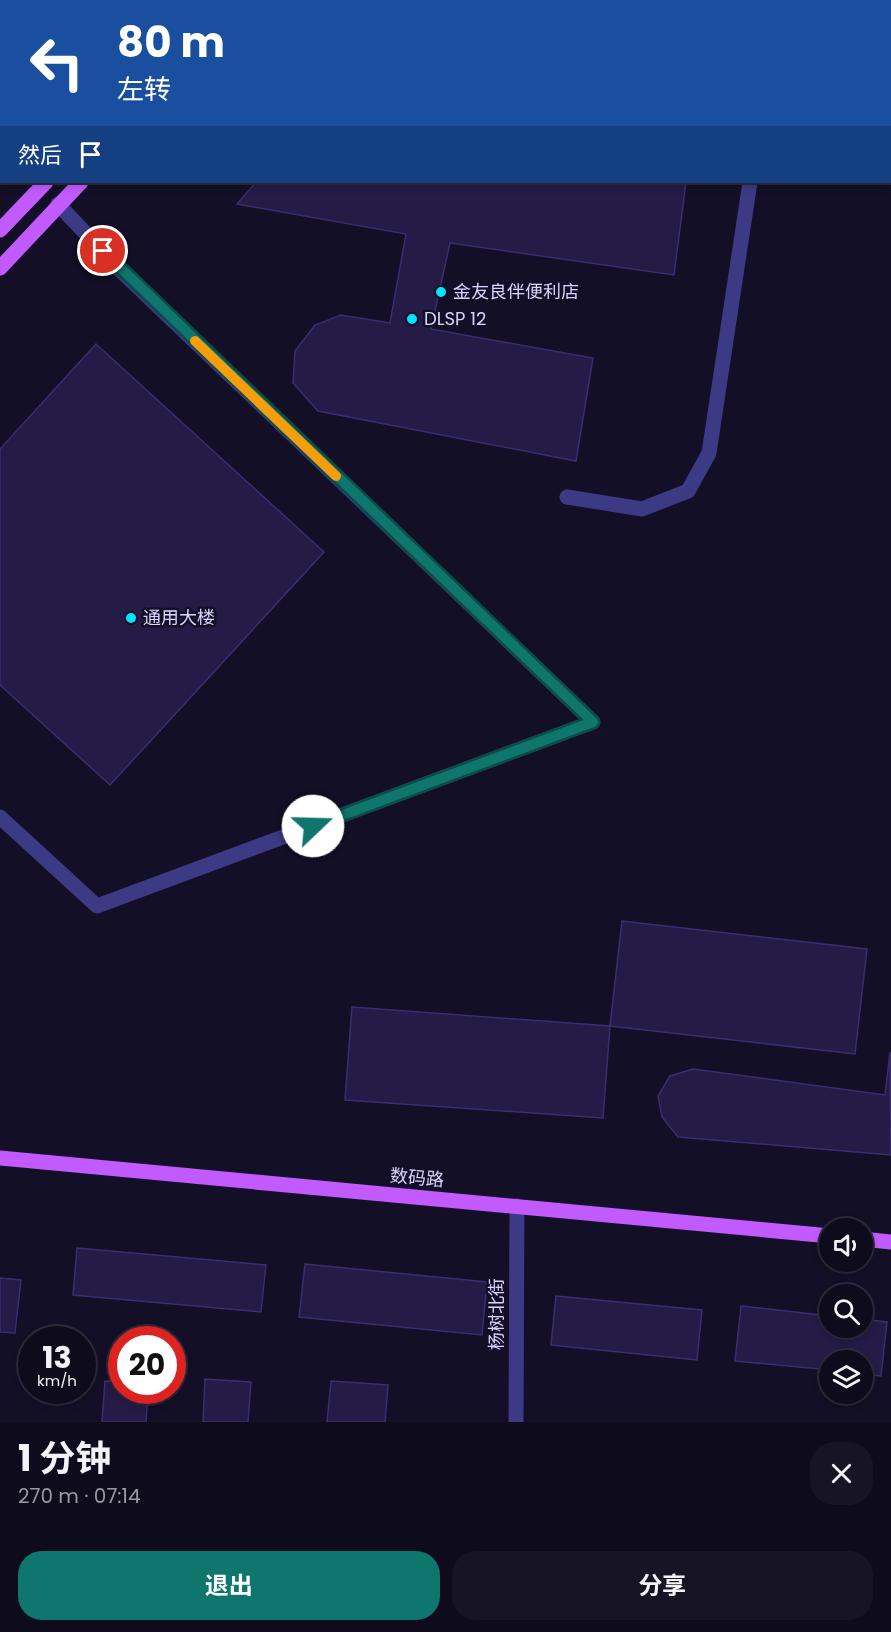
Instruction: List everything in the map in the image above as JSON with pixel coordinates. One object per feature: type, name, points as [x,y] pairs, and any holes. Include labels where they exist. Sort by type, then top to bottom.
[{"type":"main road","points":[[0,230],[45,183]]},
{"type":"main road","points":[[0,268],[80,183]]},
{"type":"main road","name":"数码路","points":[[0,1158],[819,1235]]},
{"type":"main road","points":[[873,1240],[891,1242]]},
{"type":"street","points":[[567,497],[642,509],[688,491],[710,453],[750,183]]},
{"type":"street","points":[[0,817],[98,906],[593,722],[117,267],[58,204]]},
{"type":"street","name":"杨树北街","points":[[516,1422],[517,1206]]},
{"type":"building","name":"DLSP 12","points":[[255,183],[686,183],[674,275],[450,243],[431,329],[593,358],[576,461],[318,411],[293,383],[295,351],[315,325],[341,315],[390,323],[406,234],[237,204]]},
{"type":"building","name":"通用大楼","points":[[96,344],[324,552],[110,785],[0,685],[0,449]]},
{"type":"building","points":[[622,921],[867,949],[855,1054],[610,1026]]},
{"type":"building","points":[[352,1007],[610,1026],[603,1118],[345,1100]]},
{"type":"building","points":[[890,1052],[891,1155],[678,1137],[662,1117],[658,1096],[670,1076],[693,1069],[885,1095]]},
{"type":"building","points":[[77,1248],[266,1265],[261,1312],[73,1295]]},
{"type":"building","points":[[305,1264],[487,1282],[482,1335],[299,1317]]},
{"type":"building","points":[[0,1278],[21,1280],[15,1333],[0,1332]]},
{"type":"building","points":[[556,1296],[702,1310],[697,1360],[551,1345]]},
{"type":"building","points":[[741,1306],[819,1315],[819,1338],[873,1338],[873,1320],[887,1322],[881,1376],[873,1375],[873,1350],[819,1350],[819,1369],[735,1361]]},
{"type":"building","points":[[205,1379],[251,1382],[248,1422],[203,1422]]},
{"type":"building","points":[[105,1381],[108,1381],[108,1404],[147,1404],[146,1422],[102,1422]]},
{"type":"building","points":[[331,1381],[388,1385],[385,1422],[327,1422]]},
{"type":"slow traffic","points":[[195,341],[336,476]]},
{"type":"place","name":"金友良伴便利店","points":[[441,292]]},
{"type":"place","name":"DLSP 12","points":[[412,319]]},
{"type":"place","name":"通用大楼","points":[[131,618]]},
{"type":"route","points":[[103,251],[117,267],[593,722],[313,826]]}]
